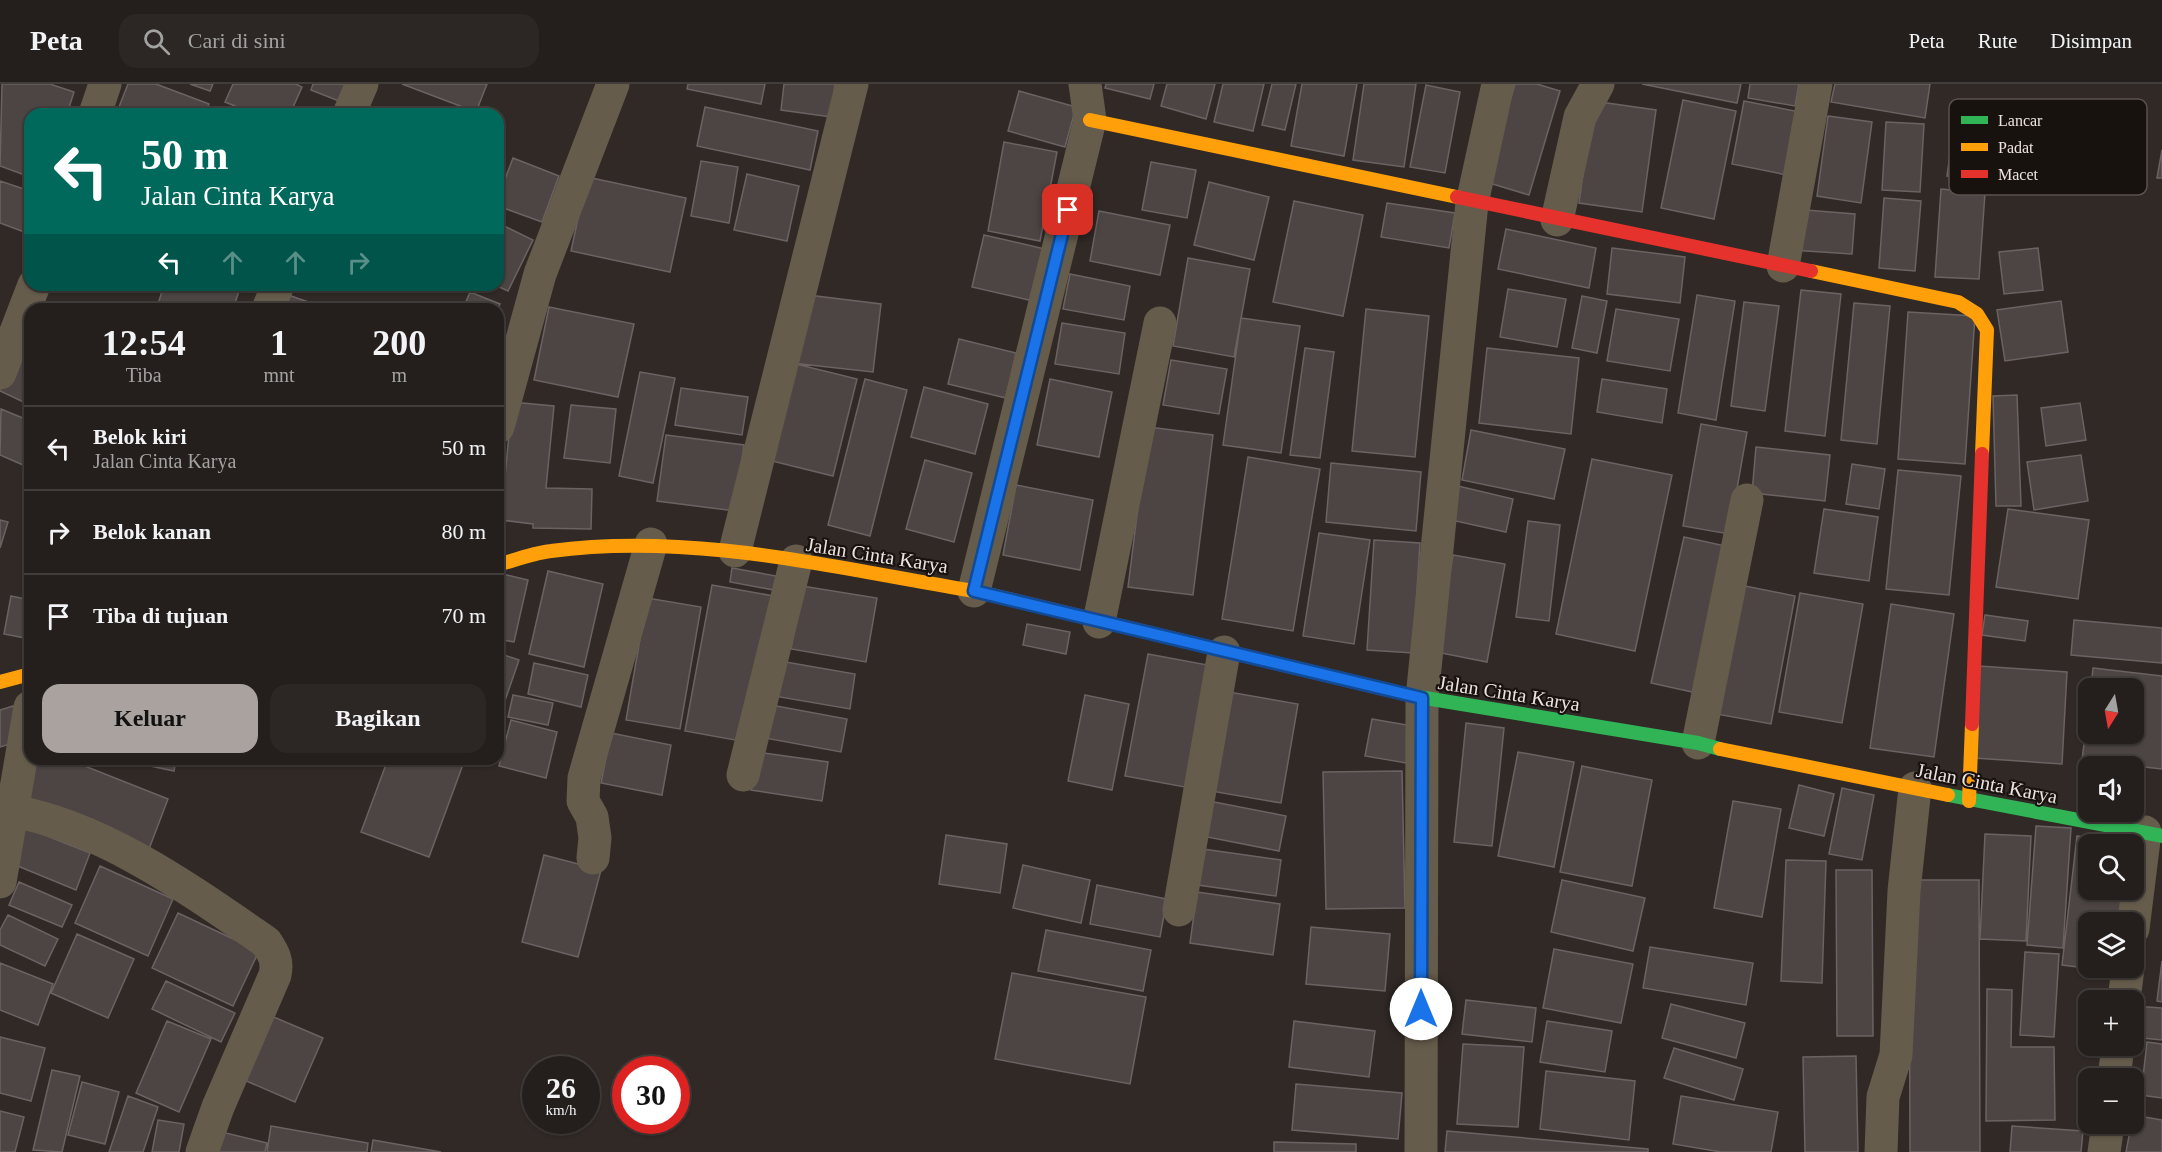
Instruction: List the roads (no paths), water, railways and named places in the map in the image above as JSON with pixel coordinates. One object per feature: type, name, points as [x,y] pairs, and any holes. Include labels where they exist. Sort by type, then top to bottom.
[{"type":"street","points":[[97,108],[105,84]]},
{"type":"street","points":[[352,108],[362,84]]},
{"type":"street","points":[[504,405],[540,274],[613,84]]},
{"type":"street","points":[[735,551],[852,84]]},
{"type":"street","points":[[974,591],[1090,120],[1085,84]]},
{"type":"street","points":[[1421,1152],[1422,698],[1472,202],[1498,84]]},
{"type":"street","points":[[1557,220],[1580,117],[1598,84]]},
{"type":"street","points":[[1783,266],[1816,84]]},
{"type":"street","points":[[1090,120],[1557,220],[1958,302],[1977,314],[1987,330],[1969,801]]},
{"type":"street","points":[[0,373],[24,311]]},
{"type":"street","points":[[1099,622],[1160,323]]},
{"type":"street","points":[[1698,742],[1747,500]]},
{"type":"street","points":[[593,858],[595,838],[592,817],[583,801],[584,778],[651,544]]},
{"type":"street","name":"Jalan Cinta Karya","points":[[504,563],[549,551],[651,544],[735,551],[796,561],[974,591],[1422,698],[1698,742],[1742,756],[1915,788],[1969,801],[2154,834]]},
{"type":"street","points":[[743,776],[796,561]]},
{"type":"street","points":[[1179,910],[1224,652]]},
{"type":"street","points":[[0,682],[24,676]]},
{"type":"street","points":[[0,882],[24,742]]},
{"type":"street","points":[[1881,1152],[1883,1097],[1896,1055],[1904,891],[1915,788]]},
{"type":"street","points":[[12,811],[65,825],[170,876],[266,942],[273,953],[277,963],[275,975],[218,1107],[202,1152]]},
{"type":"street","points":[[2137,912],[2154,834]]},
{"type":"street","points":[[2104,1152],[2107,1134]]}]
